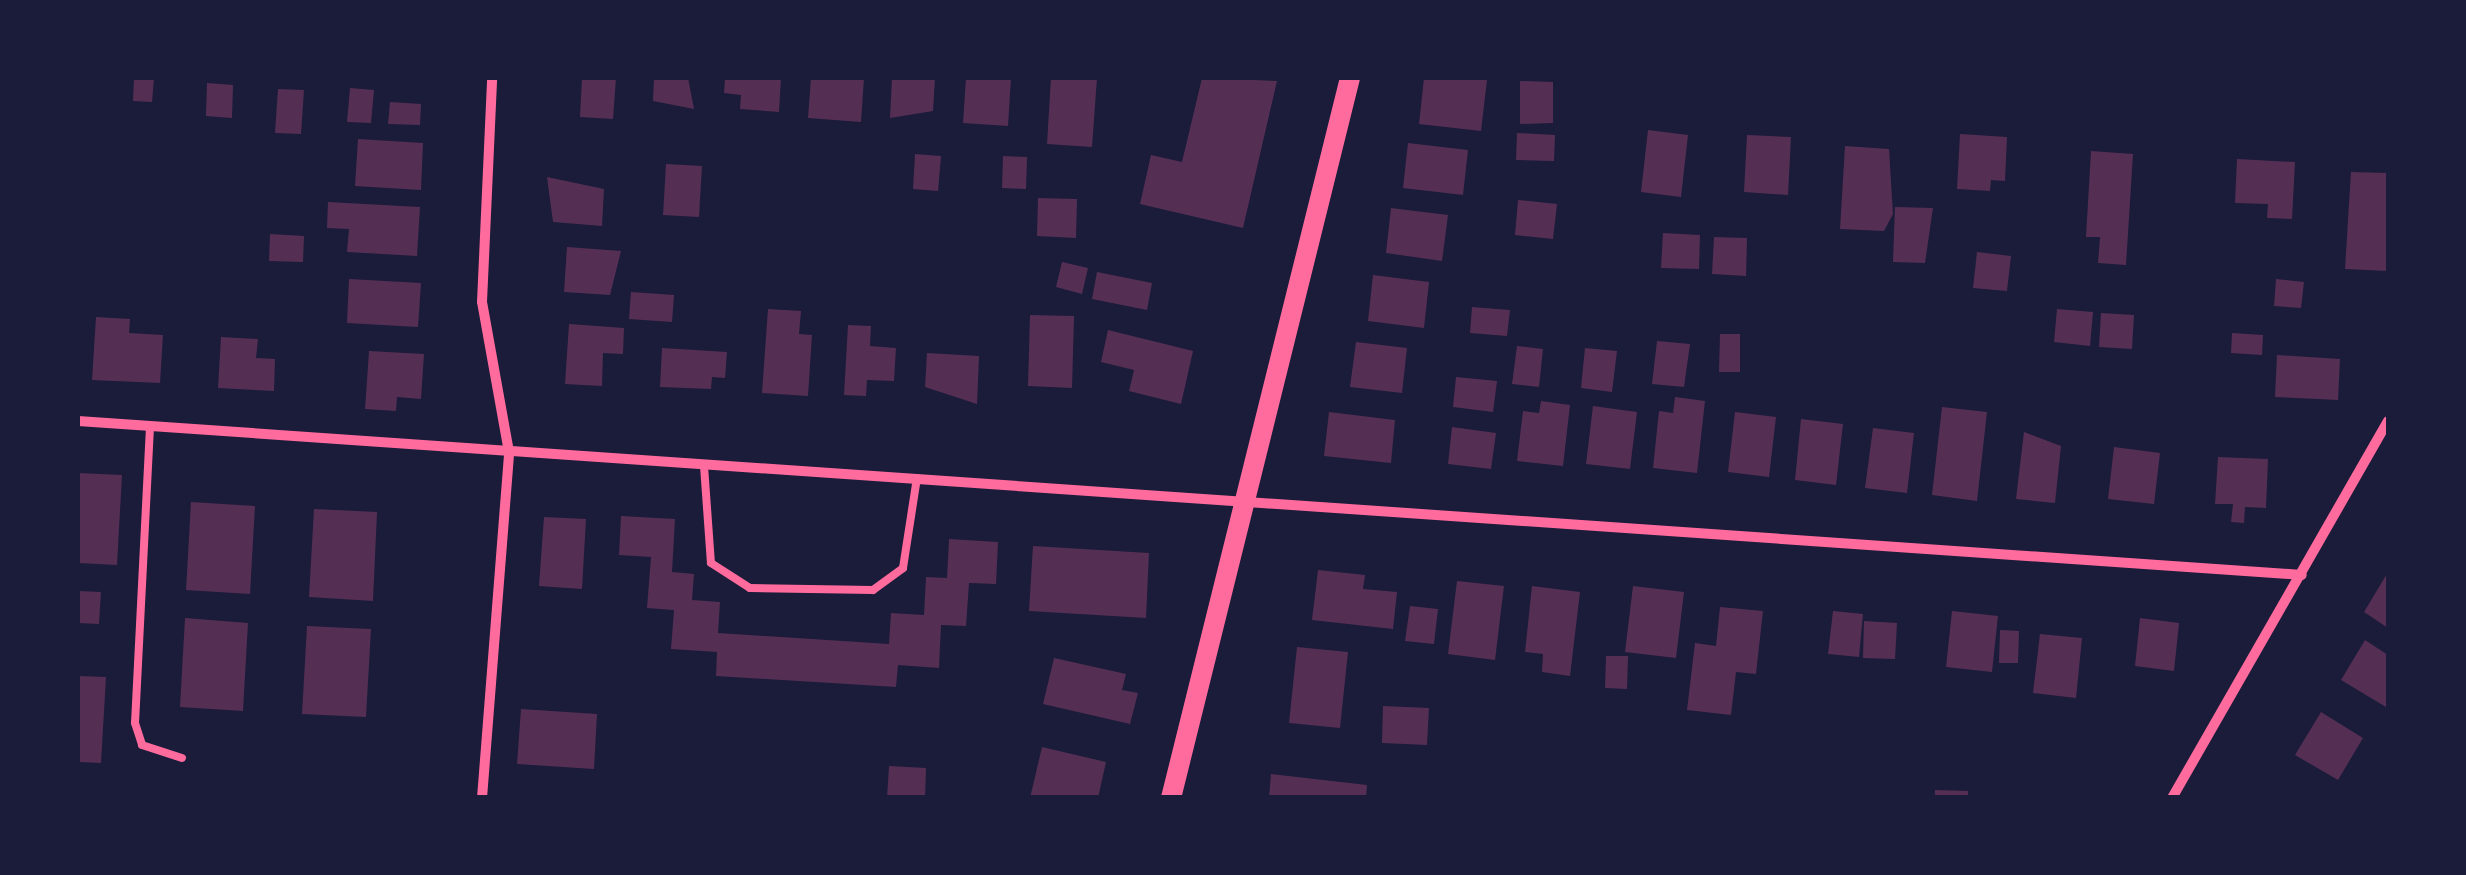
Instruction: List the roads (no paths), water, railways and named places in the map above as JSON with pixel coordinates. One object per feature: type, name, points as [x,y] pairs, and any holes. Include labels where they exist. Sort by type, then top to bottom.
[{"type":"main road","points":[[1171,798],[1350,78]]},
{"type":"street","points":[[482,798],[509,452],[482,302],[492,78]]},
{"type":"street","points":[[78,421],[2302,576]]},
{"type":"street","points":[[2172,798],[2388,421]]},
{"type":"lane","points":[[150,426],[136,723],[142,745],[182,758]]},
{"type":"lane","points":[[704,466],[711,564],[750,588],[873,590],[903,568],[918,478]]}]
